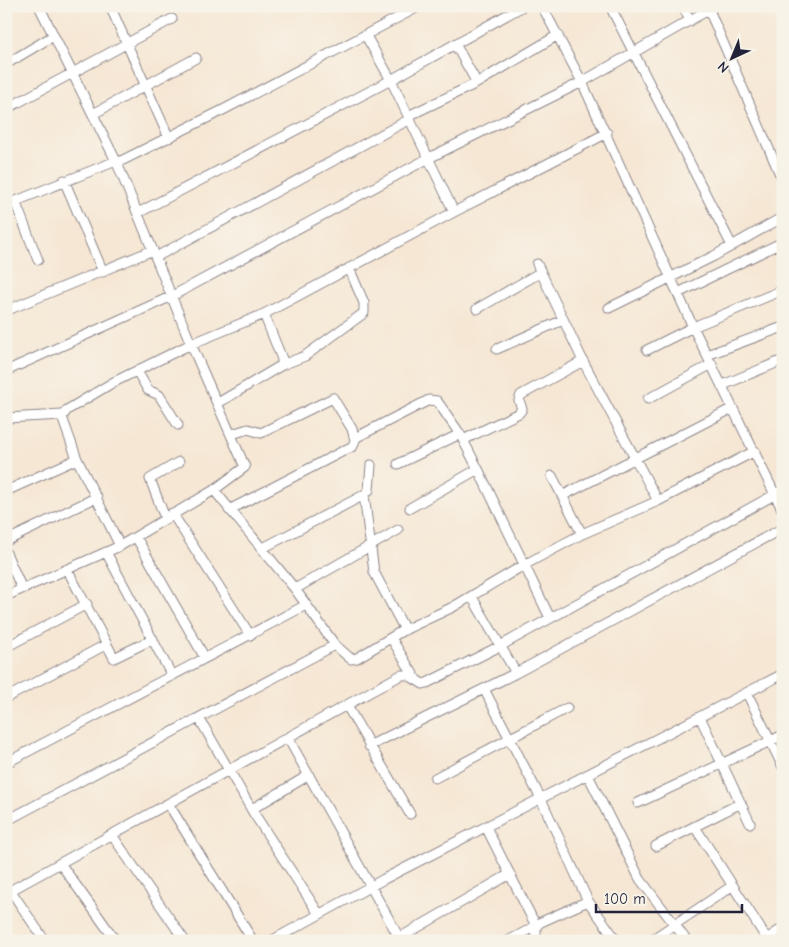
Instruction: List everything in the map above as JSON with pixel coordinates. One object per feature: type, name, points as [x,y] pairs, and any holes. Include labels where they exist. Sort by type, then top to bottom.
[{"type":"street","points":[[6,596],[120,546],[169,515],[214,490],[245,467],[191,344],[116,162],[94,114],[71,74],[39,6]]},
{"type":"street","points":[[110,6],[169,138]]},
{"type":"street","points":[[38,260],[11,203],[64,180],[116,162],[169,138],[420,6]]},
{"type":"street","points":[[138,213],[391,80],[523,6]]},
{"type":"street","points":[[542,6],[582,82],[693,327],[783,511]]},
{"type":"street","points":[[610,6],[732,246]]},
{"type":"street","points":[[683,6],[690,21]]},
{"type":"street","points":[[6,371],[172,296],[429,158],[582,82],[712,8],[778,172],[783,175]]},
{"type":"street","points":[[6,110],[172,19]]},
{"type":"street","points":[[6,309],[155,254],[409,117],[477,83],[558,35]]},
{"type":"street","points":[[6,64],[53,36]]},
{"type":"street","points":[[366,36],[391,80],[454,212]]},
{"type":"street","points":[[455,44],[477,83]]},
{"type":"street","points":[[94,114],[196,58]]},
{"type":"street","points":[[6,418],[63,415],[82,401],[138,371],[191,344],[264,314],[606,133]]},
{"type":"street","points":[[64,180],[103,272]]},
{"type":"street","points":[[609,308],[732,246],[783,217]]},
{"type":"street","points":[[678,292],[783,242]]},
{"type":"street","points":[[537,264],[583,361],[658,501]]},
{"type":"street","points":[[218,403],[282,365],[305,356],[364,313],[364,303],[349,268]]},
{"type":"street","points":[[477,309],[541,272]]},
{"type":"street","points":[[647,350],[693,327],[783,290]]},
{"type":"street","points":[[264,314],[282,359],[282,365]]},
{"type":"street","points":[[497,349],[563,320]]},
{"type":"street","points":[[707,355],[783,327]]},
{"type":"street","points":[[723,385],[783,360]]},
{"type":"street","points":[[398,464],[519,413],[522,409],[519,400],[520,395],[583,361]]},
{"type":"street","points":[[648,399],[712,364]]},
{"type":"street","points":[[138,371],[148,390],[159,395],[178,425]]},
{"type":"street","points":[[232,434],[248,429],[261,434],[330,398],[338,402],[355,438]]},
{"type":"street","points":[[229,510],[352,446],[355,438],[434,399],[442,406],[462,437],[550,618]]},
{"type":"street","points":[[562,496],[733,408]]},
{"type":"street","points":[[63,415],[63,425],[120,546]]},
{"type":"street","points":[[214,490],[295,589],[335,646],[347,657],[354,659],[582,534],[658,501],[755,451]]},
{"type":"street","points":[[6,491],[78,459]]},
{"type":"street","points":[[180,462],[150,479],[169,515],[250,635]]},
{"type":"street","points":[[263,548],[364,495],[369,490],[372,465]]},
{"type":"street","points":[[410,508],[478,469]]},
{"type":"street","points":[[552,476],[582,534]]},
{"type":"street","points":[[45,941],[8,892],[400,675],[408,675],[423,684],[502,645],[783,490]]},
{"type":"street","points":[[364,495],[374,572],[405,630]]},
{"type":"street","points":[[6,540],[97,497]]},
{"type":"street","points":[[369,746],[516,673],[783,528]]},
{"type":"street","points":[[295,589],[398,530]]},
{"type":"street","points":[[136,537],[205,658]]},
{"type":"street","points":[[106,552],[172,676]]},
{"type":"street","points":[[6,553],[22,589]]},
{"type":"street","points":[[68,569],[116,658],[153,639]]},
{"type":"street","points":[[472,596],[502,645],[516,673]]},
{"type":"street","points":[[6,647],[87,604]]},
{"type":"street","points":[[6,762],[306,605]]},
{"type":"street","points":[[391,638],[418,681]]},
{"type":"street","points":[[6,698],[107,644]]},
{"type":"street","points":[[6,821],[335,646]]},
{"type":"street","points":[[271,941],[370,886],[783,674]]},
{"type":"street","points":[[484,689],[508,740],[541,799],[588,901],[617,941]]},
{"type":"street","points":[[747,692],[783,767]]},
{"type":"street","points":[[346,706],[410,814]]},
{"type":"street","points":[[434,778],[567,708]]},
{"type":"street","points":[[700,717],[750,823]]},
{"type":"street","points":[[199,718],[252,809],[319,914]]},
{"type":"street","points":[[638,803],[783,735]]},
{"type":"street","points":[[288,738],[398,940],[510,874]]},
{"type":"street","points":[[588,774],[640,880],[687,941]]},
{"type":"street","points":[[252,809],[309,776]]},
{"type":"street","points":[[656,846],[741,803]]},
{"type":"street","points":[[169,804],[253,941]]},
{"type":"street","points":[[695,826],[765,940],[783,928]]},
{"type":"street","points":[[486,827],[536,926],[536,941]]},
{"type":"street","points":[[112,834],[185,941]]},
{"type":"street","points":[[60,863],[116,941]]},
{"type":"street","points":[[650,941],[732,886]]},
{"type":"street","points":[[508,941],[588,901]]}]
